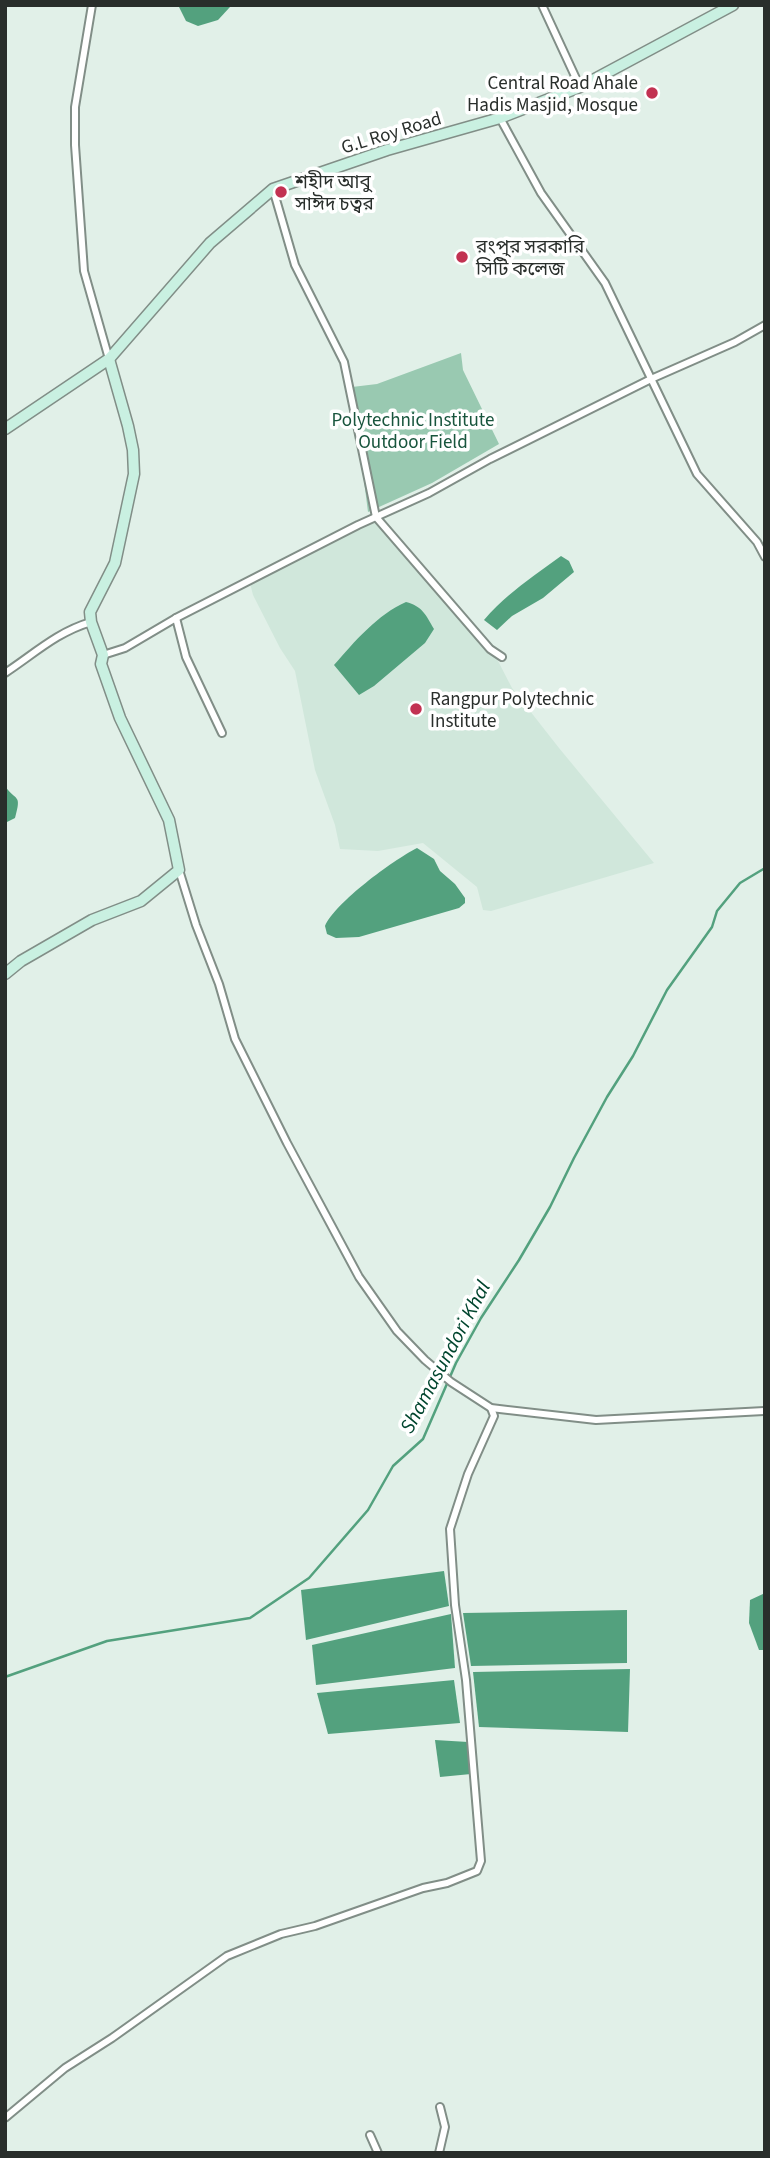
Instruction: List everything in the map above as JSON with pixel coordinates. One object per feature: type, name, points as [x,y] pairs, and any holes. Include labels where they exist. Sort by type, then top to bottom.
[{"type":"main road","name":"G.L Roy Road","points":[[5,429],[109,359],[209,243],[273,189],[387,150],[500,118],[580,87],[733,5]]},
{"type":"main road","points":[[5,974],[21,961],[92,920],[141,901],[179,870],[169,820],[120,718],[101,664],[103,655],[91,622],[90,612],[115,563],[134,474],[128,426],[109,359]]},
{"type":"street","points":[[92,5],[75,107],[75,145],[85,271],[109,359]]},
{"type":"street","points":[[542,5],[580,87]]},
{"type":"street","points":[[500,118],[541,193],[605,283],[697,474],[757,542],[765,557]]},
{"type":"street","points":[[273,189],[295,265],[344,362],[376,517],[490,649],[502,657]]},
{"type":"street","points":[[103,655],[125,648],[176,618],[429,493],[489,459],[651,379],[735,342],[765,325]]},
{"type":"street","points":[[757,542],[765,539]]},
{"type":"street","points":[[176,618],[186,657],[222,733]]},
{"type":"street","points":[[5,673],[43,644],[74,627],[91,622]]},
{"type":"street","points":[[179,870],[196,925],[219,984],[235,1039],[287,1143],[359,1277],[397,1331],[442,1374],[491,1408],[596,1420],[765,1411]]},
{"type":"street","points":[[6,2115],[65,2068],[227,1956],[281,1934],[315,1926],[477,1871],[481,1861],[476,1784],[467,1680],[455,1605],[450,1529],[468,1474],[494,1416],[491,1408]]},
{"type":"street","points":[[439,2153],[446,2127],[440,2107]]},
{"type":"street","points":[[370,2136],[378,2153]]},
{"type":"shaded area","points":[[178,5],[230,7],[218,20],[198,26],[186,21]]},
{"type":"shaded area","name":"Rangpur Polytechnic Institute","points":[[380,518],[402,554],[497,659],[512,688],[654,863],[491,911],[483,910],[477,887],[423,843],[378,851],[340,849],[335,825],[315,770],[295,671],[280,648],[253,595],[250,583]]},
{"type":"shaded area","points":[[561,556],[569,561],[574,572],[543,598],[512,616],[497,630],[484,620],[511,594]]},
{"type":"shaded area","points":[[406,602],[420,609],[434,629],[425,643],[374,686],[359,695],[334,665],[376,621]]},
{"type":"shaded area","points":[[5,786],[17,799],[18,805],[15,818],[5,823]]},
{"type":"shaded area","points":[[417,848],[434,859],[440,871],[455,884],[465,898],[465,903],[459,908],[359,937],[336,938],[327,934],[325,926],[331,916],[352,894]]},
{"type":"shaded area","points":[[444,1571],[449,1606],[306,1640],[301,1590]]},
{"type":"shaded area","points":[[765,1593],[765,1650],[759,1650],[749,1623],[750,1600]]},
{"type":"shaded area","points":[[627,1610],[627,1663],[471,1666],[463,1613]]},
{"type":"shaded area","points":[[451,1614],[455,1668],[316,1685],[312,1645]]},
{"type":"shaded area","points":[[630,1669],[628,1732],[479,1727],[473,1672]]},
{"type":"shaded area","points":[[454,1680],[460,1723],[328,1734],[317,1693]]},
{"type":"shaded area","points":[[435,1740],[468,1742],[471,1774],[440,1777]]},
{"type":"green space","name":"Polytechnic Institute Outdoor Field","points":[[461,353],[463,370],[499,444],[432,483],[368,512],[352,387],[377,384]]},
{"type":"waterway","name":"Shamasundori Khal","points":[[5,1677],[107,1641],[250,1618],[309,1578],[368,1510],[393,1466],[423,1439],[456,1363],[550,1207],[574,1158],[633,1056],[667,990],[712,927],[717,911],[740,883],[765,868]]},
{"type":"place","name":"Central Road Ahale Hadis Masjid, Mosque","points":[[652,93]]},
{"type":"place","name":"শহীদ আবু সাঈদ চত্বর","points":[[281,192]]},
{"type":"place","name":"রংপুর সরকারি সিটি কলেজ","points":[[462,257]]},
{"type":"place","name":"Rangpur Polytechnic Institute","points":[[416,709]]}]
